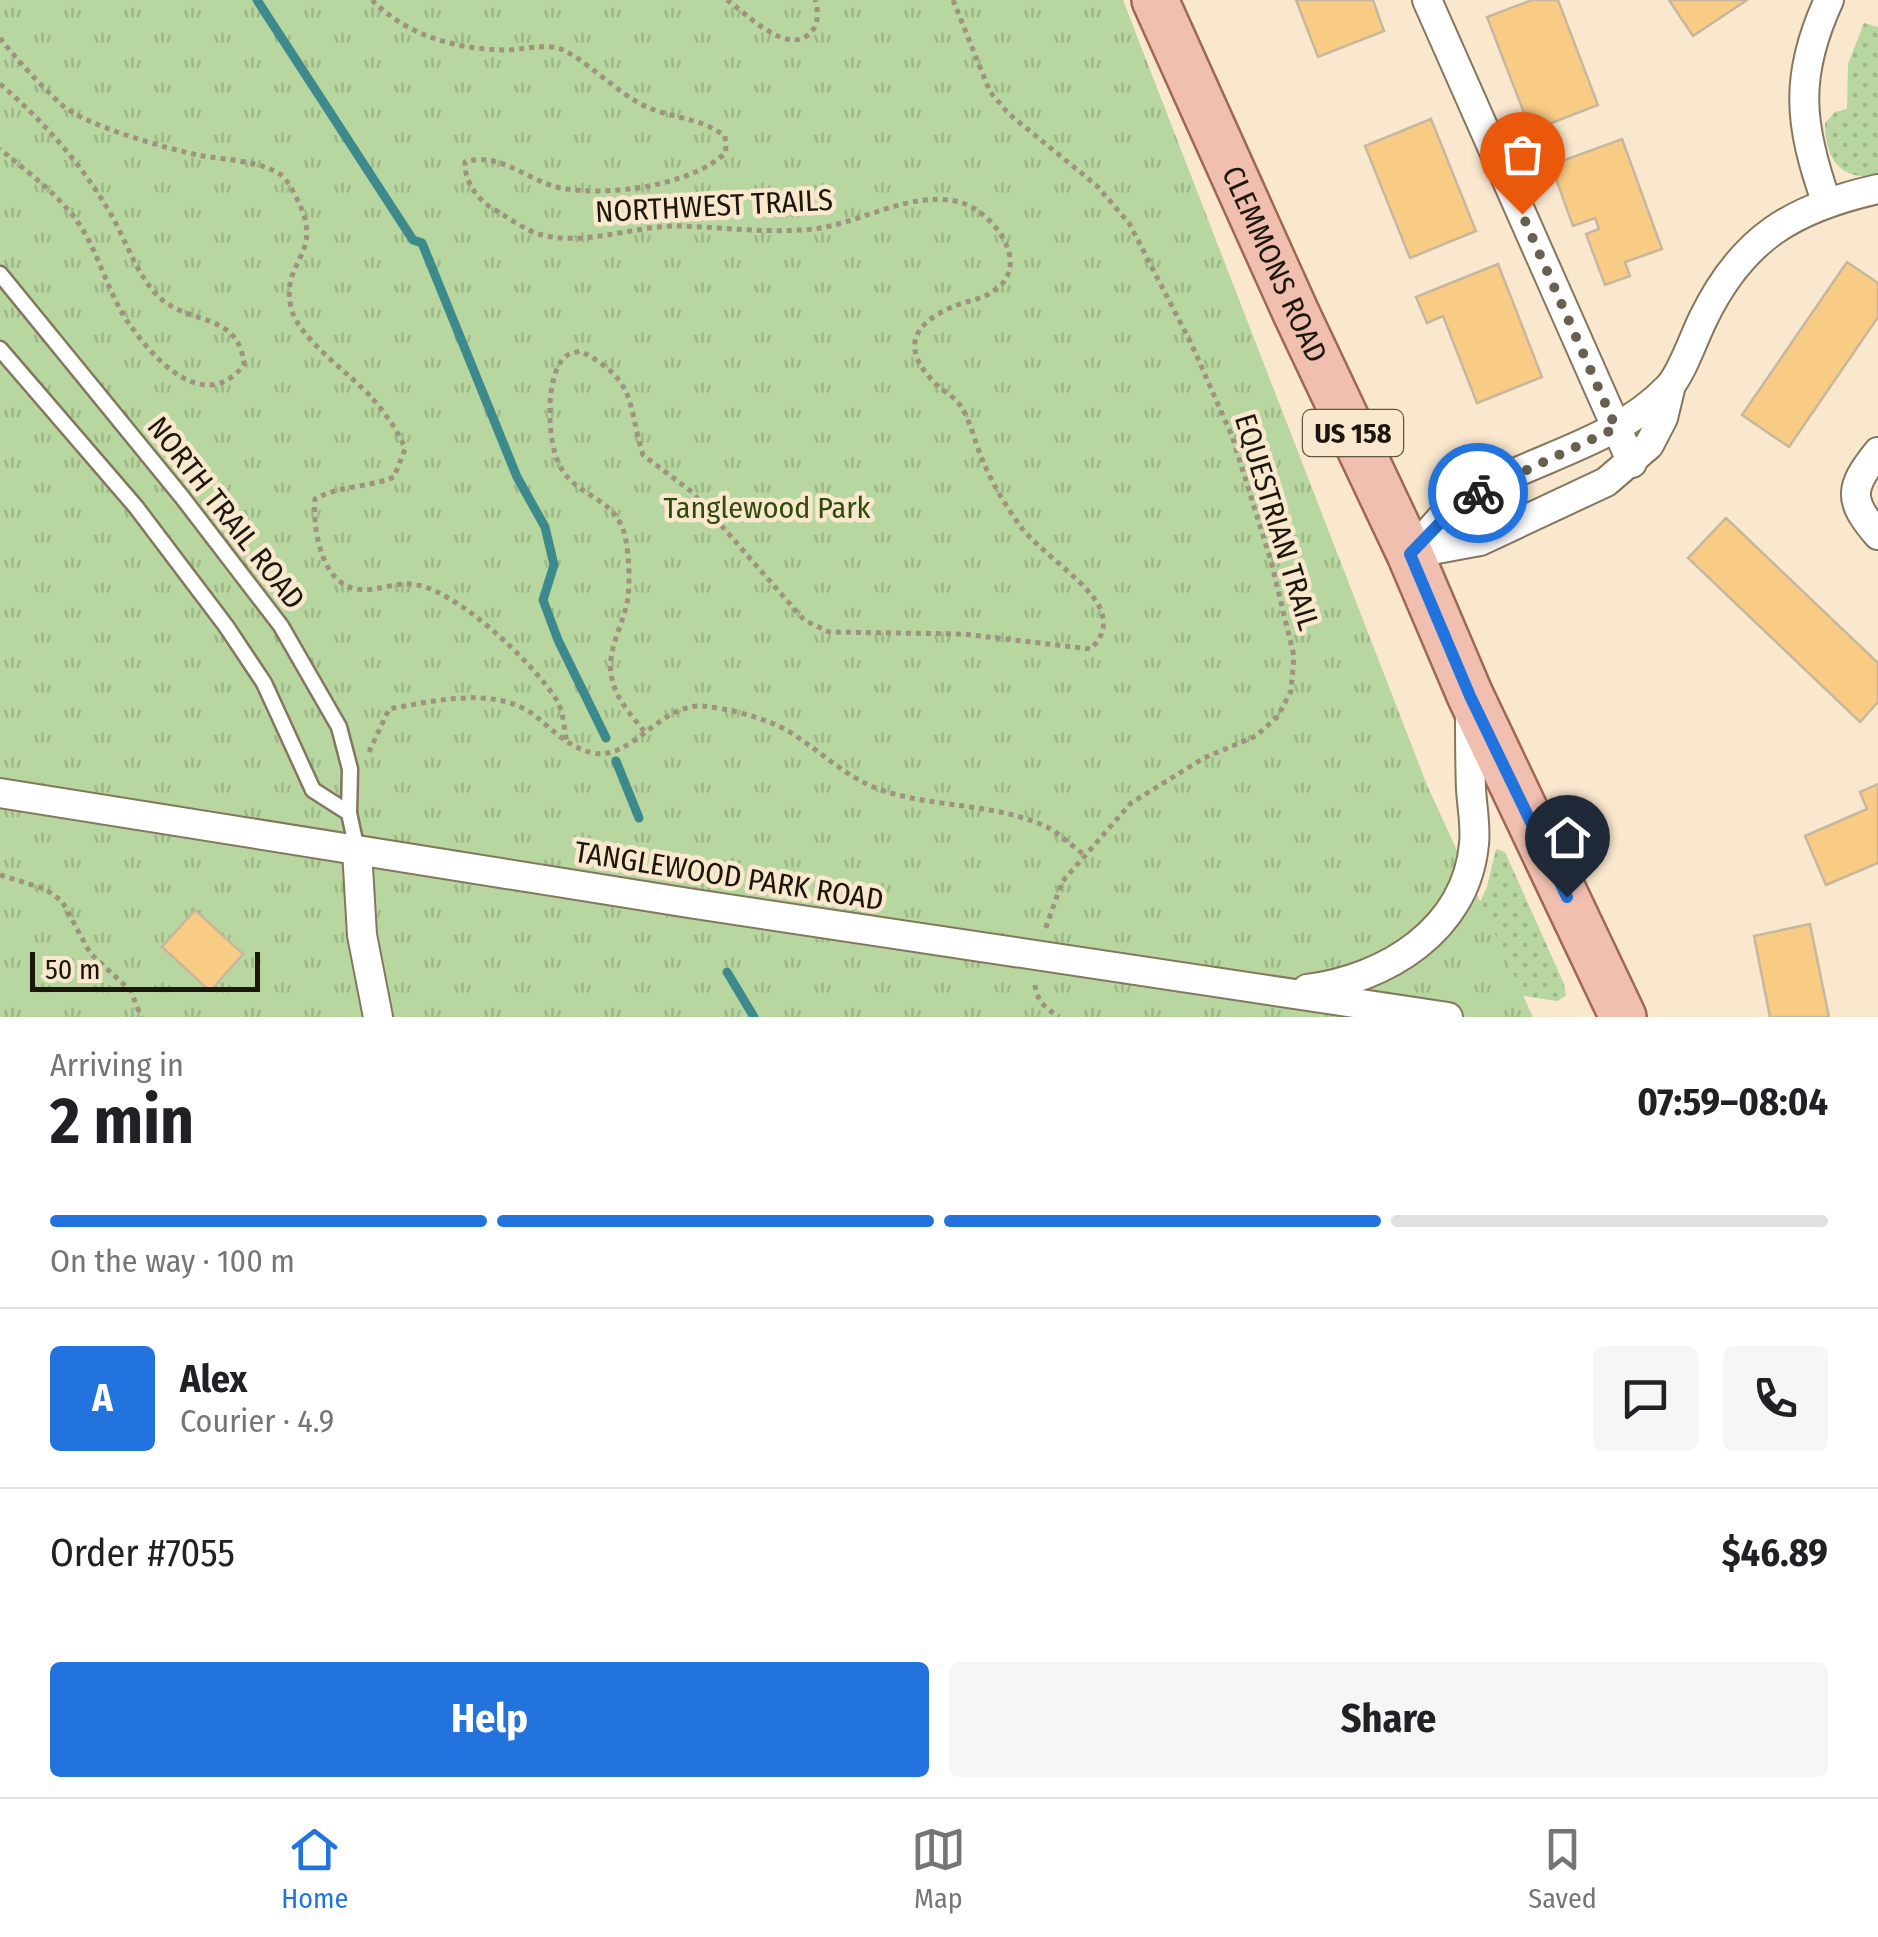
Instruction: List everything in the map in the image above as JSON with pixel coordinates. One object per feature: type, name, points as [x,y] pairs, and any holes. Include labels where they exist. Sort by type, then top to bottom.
[{"type":"main road","name":"CLEMMONS ROAD","points":[[1155,0],[1410,554],[1470,696],[1623,1017]]},
{"type":"street","points":[[1427,0],[1632,463]]},
{"type":"street","points":[[1826,202],[1810,156],[1802,94],[1813,35],[1829,0]]},
{"type":"street","points":[[1410,554],[1480,541],[1606,482],[1632,463],[1649,444],[1663,418],[1672,386],[1712,300],[1730,273],[1768,233],[1791,218],[1826,202],[1878,189]]},
{"type":"street","points":[[1410,554],[1461,501],[1616,428],[1672,386]]},
{"type":"street","points":[[1878,452],[1860,474],[1855,488],[1861,514],[1878,535]]},
{"type":"street","points":[[1278,993],[1334,986],[1386,967],[1424,941],[1446,916],[1464,888],[1474,843],[1470,696]]},
{"type":"street","name":"TANGLEWOOD PARK ROAD","points":[[0,793],[1448,1017]]},
{"type":"street","points":[[357,850],[362,934],[378,1017]]},
{"type":"lane","name":"NORTH TRAIL ROAD","points":[[0,274],[182,497],[281,626],[339,727],[350,769],[349,813],[357,850]]},
{"type":"lane","points":[[0,349],[136,506],[226,626],[264,682],[313,790],[349,813]]},
{"type":"path","name":"NORTHWEST TRAILS","points":[[372,0],[391,20],[430,38],[504,50],[560,48],[650,109],[682,115],[725,136],[726,152],[716,163],[672,180],[618,190],[558,188],[502,162],[477,158],[464,162],[464,174],[488,206],[538,234],[614,234],[674,226],[792,230],[834,225],[928,200],[956,201],[978,210],[1000,229],[1010,256],[998,289],[938,314],[920,328],[913,351],[936,385],[960,404],[984,464],[1022,528],[1098,603],[1105,622],[1102,638],[1091,648],[963,634],[829,632],[804,620],[692,492],[643,456],[632,400],[619,378],[580,351],[566,356],[555,372],[550,396],[551,432],[560,467],[588,495],[612,508],[625,536],[628,598],[615,636],[611,678],[624,706],[644,731]]},
{"type":"path","points":[[727,0],[770,35],[787,39],[804,38],[815,28],[815,0]]},
{"type":"path","name":"EQUESTRIAN TRAIL","points":[[953,0],[990,92],[1008,114],[1096,185],[1129,223],[1191,343],[1232,436],[1271,561],[1294,656],[1291,690],[1278,716],[1256,736],[1204,758],[1130,803],[1062,882],[1039,956],[1036,996],[1059,1017]]},
{"type":"path","points":[[0,38],[22,66],[80,117],[193,154],[257,165],[282,176],[309,226],[307,246],[296,264],[291,285],[290,309],[305,331],[372,398],[399,433],[404,449],[394,477],[333,490],[315,499],[314,514],[324,564],[343,584],[372,591],[409,584],[458,601],[524,661],[558,702],[567,743]]},
{"type":"path","points":[[0,84],[68,152],[106,205],[156,294],[176,310],[215,322],[232,334],[243,350],[244,366],[235,377],[221,386],[198,386],[180,378],[151,350],[128,324],[73,216],[0,149]]},
{"type":"path","points":[[349,813],[361,765],[390,709],[430,701],[505,699],[530,713],[567,743],[597,754],[632,744],[644,731],[684,709],[700,706],[785,729],[850,776],[886,792],[1008,814],[1048,828],[1084,854]]},
{"type":"path","points":[[0,875],[45,889],[62,900],[90,953],[131,991],[141,1017]]},
{"type":"green space","name":"Tanglewood Park","points":[[0,0],[1123,0],[1427,785],[1533,1017],[0,1017]]},
{"type":"green space","points":[[1864,23],[1878,27],[1878,175],[1865,176],[1854,175],[1837,165],[1828,147],[1825,123],[1835,112],[1847,109],[1848,64]]},
{"type":"green space","points":[[1496,849],[1505,852],[1564,984],[1566,996],[1557,1001],[1421,980],[1471,921],[1487,887]]},
{"type":"building","points":[[1296,0],[1373,0],[1384,31],[1318,57]]},
{"type":"building","points":[[1532,0],[1558,0],[1598,105],[1531,131],[1487,17]]},
{"type":"building","points":[[1669,0],[1747,0],[1693,36]]},
{"type":"building","points":[[1431,119],[1476,231],[1410,258],[1365,146]]},
{"type":"building","points":[[1622,139],[1662,249],[1625,262],[1630,276],[1605,285],[1586,234],[1599,229],[1595,218],[1573,226],[1551,165]]},
{"type":"building","points":[[1847,262],[1878,283],[1878,317],[1789,447],[1742,415]]},
{"type":"building","points":[[1498,264],[1542,377],[1477,403],[1443,316],[1427,323],[1416,297]]},
{"type":"building","points":[[1726,518],[1878,663],[1878,702],[1860,722],[1688,558]]},
{"type":"building","points":[[1878,784],[1878,863],[1826,885],[1805,836],[1867,809],[1860,792]]},
{"type":"building","points":[[195,910],[243,954],[210,991],[162,947]]},
{"type":"building","points":[[1810,924],[1829,1017],[1770,1017],[1754,936]]},
{"type":"waterway","points":[[257,0],[413,240],[422,243],[517,477],[545,527],[554,565],[543,600],[606,738]]},
{"type":"waterway","points":[[616,761],[639,818]]},
{"type":"waterway","points":[[727,972],[754,1017]]},
{"type":"way so far","points":[[1478,493],[1616,428],[1522,214]]},
{"type":"route","points":[[1478,493],[1461,501],[1410,554],[1470,696],[1567,897]]}]
